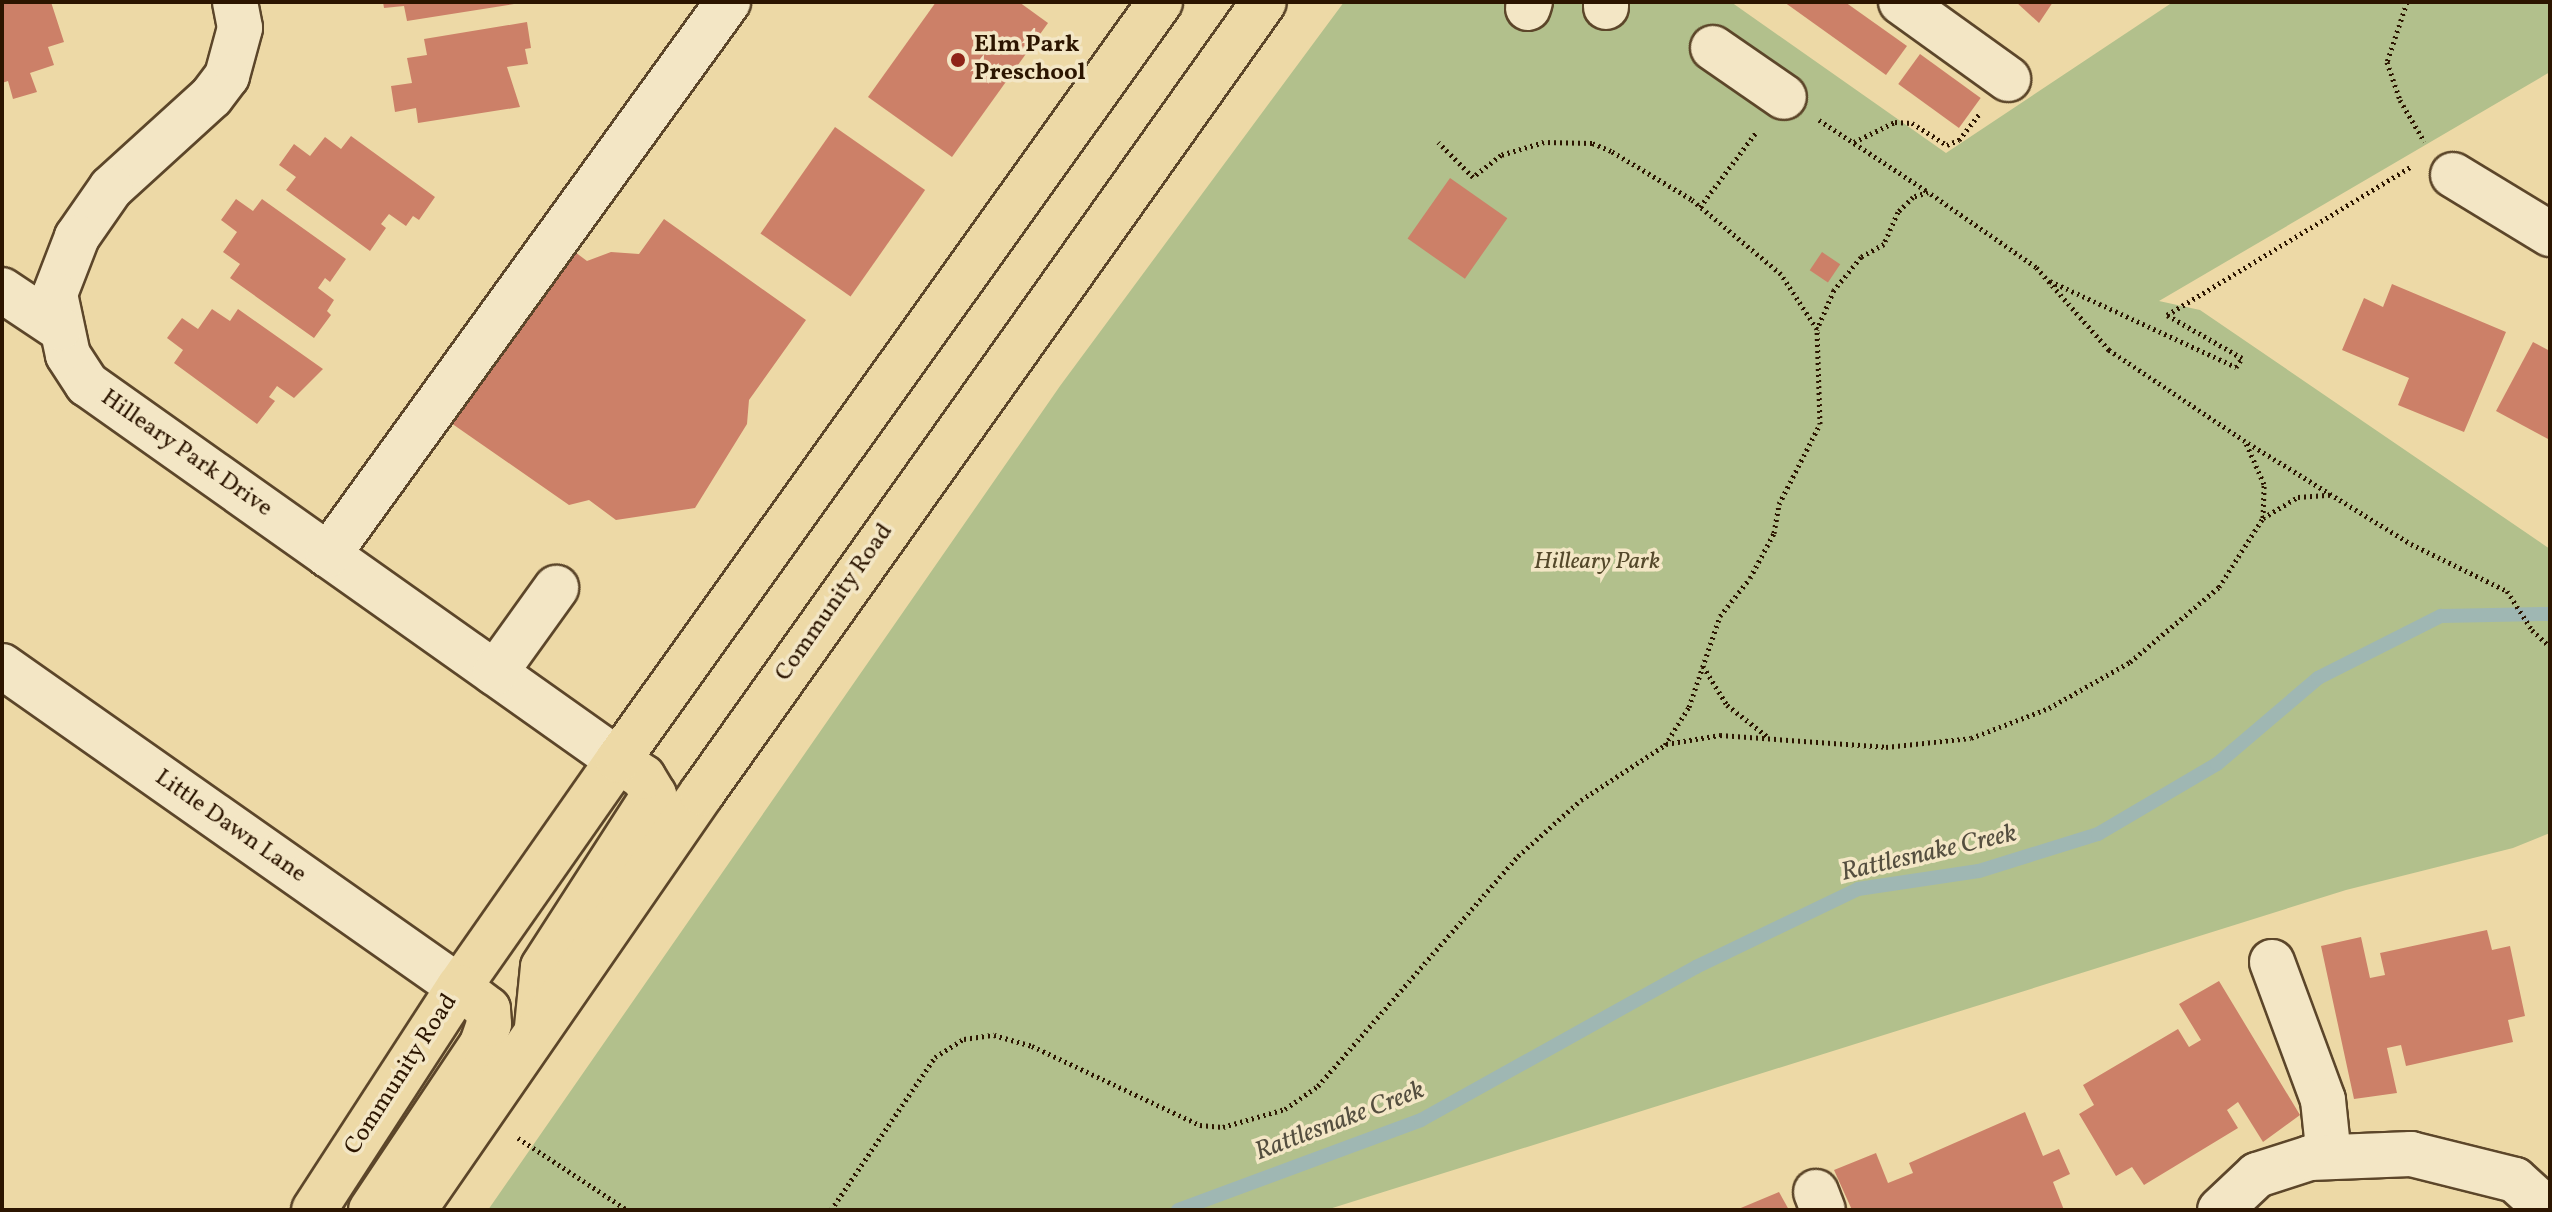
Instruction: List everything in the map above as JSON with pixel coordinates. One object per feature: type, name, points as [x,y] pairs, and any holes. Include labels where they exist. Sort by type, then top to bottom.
[{"type":"main road","name":"Community Road","points":[[314,1210],[459,987],[1160,2]]},
{"type":"main road","name":"Community Road","points":[[414,1210],[1264,2]]},
{"type":"main road","points":[[536,1034],[543,967],[654,795],[643,777],[618,760]]},
{"type":"main road","points":[[371,1210],[482,1044],[489,1024],[488,1009],[459,987]]},
{"type":"street","name":"Hilleary Park Drive","points":[[235,2],[240,28],[227,76],[211,97],[111,188],[77,237],[55,294],[59,328],[87,384],[618,760]]},
{"type":"street","points":[[328,555],[728,2]]},
{"type":"street","points":[[1901,2],[2008,79]]},
{"type":"street","points":[[1713,48],[1784,97]]},
{"type":"street","points":[[2442,164],[2550,234]]},
{"type":"street","points":[[2,290],[59,328]]},
{"type":"street","points":[[495,673],[556,588]]},
{"type":"street","name":"Little Dawn Lane","points":[[2,666],[459,987]]},
{"type":"street","points":[[2272,962],[2323,1100],[2329,1157]]},
{"type":"street","points":[[2220,1210],[2257,1175],[2310,1158],[2411,1154],[2515,1180],[2548,1210]]},
{"type":"path","points":[[1700,207],[1784,97],[1928,192],[2049,281],[2236,367],[2242,358],[2167,315],[2442,164],[2400,100],[2387,62],[2407,2]]},
{"type":"path","points":[[1853,142],[1895,122],[1912,123],[1947,145],[1959,140],[2008,79]]},
{"type":"path","points":[[1438,142],[1473,177],[1516,148],[1544,142],[1592,143],[1643,166],[1700,207],[1781,274],[1817,329]]},
{"type":"path","points":[[1665,745],[1689,707],[1720,616],[1750,578],[1774,533],[1779,504],[1820,424],[1817,329],[1834,290],[1861,257],[1884,244],[1898,212],[1913,197],[1928,192]]},
{"type":"path","points":[[2049,281],[2109,350],[2331,495],[2450,566],[2507,591],[2532,630],[2550,647]]},
{"type":"path","points":[[2245,441],[2264,484],[2263,518]]},
{"type":"path","points":[[831,1210],[935,1057],[964,1039],[994,1035],[1032,1046],[1200,1125],[1223,1127],[1285,1109],[1318,1086],[1518,856],[1581,800],[1665,745],[1720,735],[1886,747],[1971,738],[2049,708],[2093,686],[2174,629],[2219,587],[2263,518],[2298,497],[2331,495]]},
{"type":"path","points":[[1702,665],[1727,705],[1768,737]]},
{"type":"path","points":[[529,1145],[627,1210]]},
{"type":"green space","name":"Hilleary Park","points":[[1344,2],[1731,2],[1946,153],[2173,2],[2550,2],[2550,72],[2159,301],[2200,310],[2550,549],[2550,833],[2513,848],[2346,890],[1326,1210],[488,1210],[1060,386]]},
{"type":"building","points":[[2,2],[51,2],[64,42],[48,47],[54,65],[30,73],[37,92],[13,99],[8,81],[2,83]]},
{"type":"building","points":[[383,2],[514,4],[407,21],[404,6],[384,8]]},
{"type":"building","name":"Elm Park Preschool","points":[[936,2],[1019,2],[1048,23],[952,157],[868,97]]},
{"type":"building","points":[[1784,2],[1845,2],[1907,46],[1886,75]]},
{"type":"building","points":[[2016,2],[2053,2],[2039,23]]},
{"type":"building","points":[[527,22],[531,48],[525,49],[528,64],[507,67],[520,107],[418,123],[416,108],[395,112],[391,86],[412,83],[407,58],[427,55],[424,39]]},
{"type":"building","points":[[1920,54],[1981,98],[1959,128],[1898,84]]},
{"type":"building","points":[[835,127],[925,190],[851,297],[760,233]]},
{"type":"building","points":[[351,136],[435,197],[419,220],[413,216],[406,226],[389,214],[381,224],[386,228],[370,251],[286,190],[296,177],[279,165],[294,144],[310,156],[325,137],[341,149]]},
{"type":"building","points":[[1450,178],[1507,218],[1465,279],[1408,239]]},
{"type":"building","points":[[236,199],[253,211],[262,199],[346,259],[330,282],[325,278],[318,288],[334,300],[327,311],[331,315],[314,338],[230,278],[240,264],[223,252],[237,232],[221,220]]},
{"type":"building","points":[[664,219],[806,320],[749,400],[747,424],[695,508],[616,520],[589,500],[569,505],[451,423],[509,334],[575,252],[587,261],[611,252],[639,254]]},
{"type":"building","points":[[1822,252],[1840,264],[1828,283],[1810,270]]},
{"type":"building","points":[[2392,284],[2506,332],[2464,432],[2398,405],[2409,378],[2342,350],[2364,298],[2383,307]]},
{"type":"building","points":[[212,309],[230,321],[238,309],[323,369],[294,398],[277,386],[269,397],[275,401],[257,424],[174,363],[183,350],[167,338],[182,318],[198,329]]},
{"type":"building","points":[[2533,342],[2550,351],[2550,440],[2496,411]]},
{"type":"building","points":[[2487,930],[2492,950],[2510,946],[2525,1016],[2508,1020],[2513,1042],[2406,1066],[2401,1045],[2387,1048],[2397,1093],[2354,1099],[2321,946],[2361,937],[2370,978],[2385,975],[2380,953]]},
{"type":"building","points":[[2219,981],[2300,1115],[2263,1142],[2238,1102],[2227,1110],[2238,1128],[2144,1185],[2132,1167],[2116,1176],[2079,1114],[2094,1105],[2083,1085],[2178,1029],[2189,1047],[2201,1040],[2179,1004]]},
{"type":"building","points":[[2025,1112],[2043,1156],[2059,1149],[2070,1174],[2053,1182],[2064,1210],[1852,1210],[1834,1170],[1876,1153],[1888,1183],[1913,1173],[1909,1163]]},
{"type":"building","points":[[1779,1192],[1789,1210],[1736,1210]]},
{"type":"waterway","name":"Rattlesnake Creek","points":[[1178,1210],[1421,1120],[1696,967],[1858,889],[1979,871],[2098,834],[2217,764],[2318,678],[2441,616],[2550,614]]},
{"type":"place","name":"Elm Park Preschool","points":[[958,60]]}]
